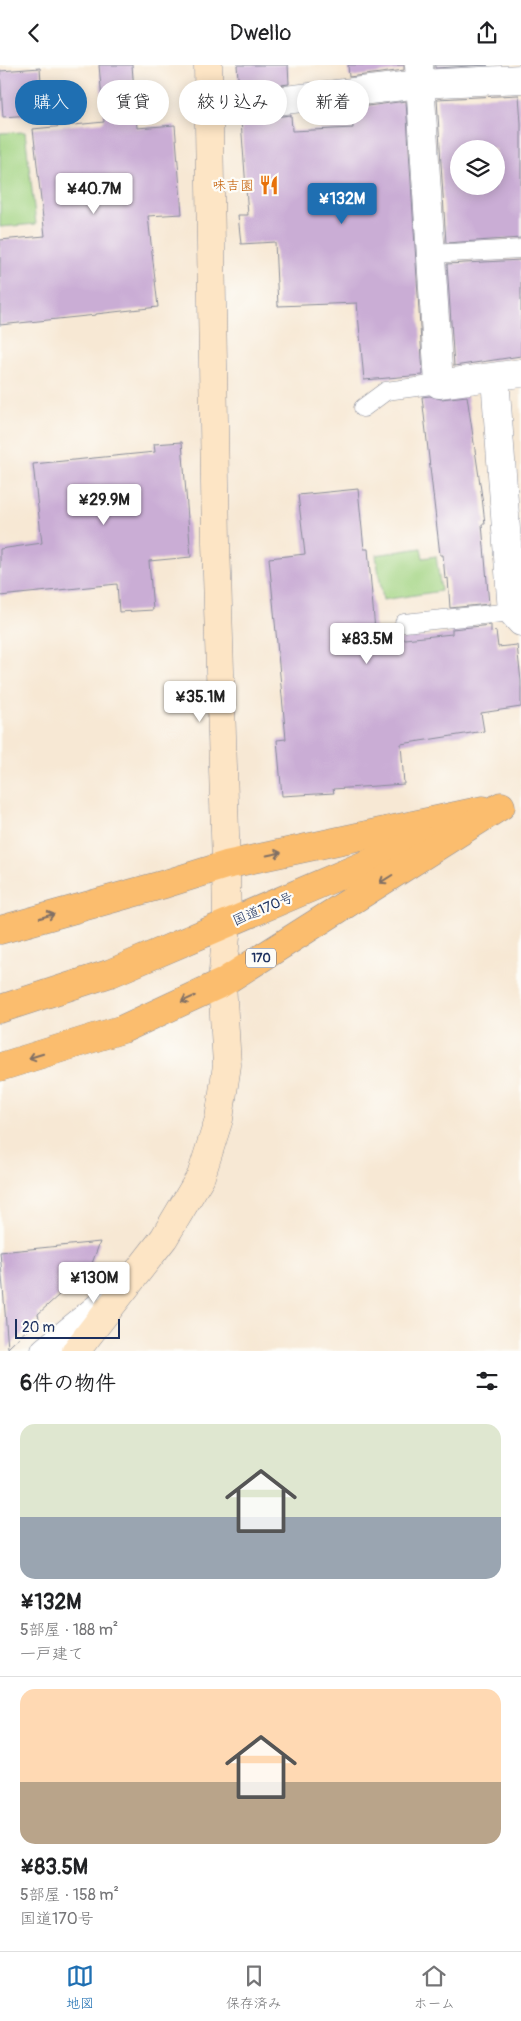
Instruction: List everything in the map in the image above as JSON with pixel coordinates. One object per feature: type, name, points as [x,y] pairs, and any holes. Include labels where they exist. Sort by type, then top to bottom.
[{"type":"highway","points":[[0,930],[166,884],[226,865],[511,802]]},
{"type":"highway","name":"国道170号","points":[[0,1009],[111,973],[511,802]]},
{"type":"highway","name":"170","points":[[0,1067],[123,1029],[222,983],[511,802]]},
{"type":"street","points":[[208,65],[208,80]]},
{"type":"street","points":[[287,96],[420,74],[521,79]]},
{"type":"street","points":[[420,74],[439,384],[508,375],[517,617]]},
{"type":"street","points":[[76,1351],[164,1239],[201,1176],[219,1119],[227,1065],[222,983],[226,924],[226,865],[216,542],[209,125]]},
{"type":"street","points":[[45,1351],[134,1277]]},
{"type":"street","points":[[92,1351],[134,1277]]},
{"type":"lane","points":[[431,254],[521,249]]},
{"type":"lane","points":[[363,408],[386,391],[439,384]]},
{"type":"lane","points":[[404,623],[517,617]]},
{"type":"green space","points":[[25,132],[36,224],[0,227],[0,133]]},
{"type":"green space","points":[[421,548],[423,558],[436,556],[441,591],[383,600],[376,555]]},
{"type":"building","points":[[99,65],[132,65],[133,80],[100,80]]},
{"type":"building","points":[[237,65],[288,65],[289,84],[287,84],[287,80],[238,80]]},
{"type":"building","points":[[348,65],[404,65],[404,70],[349,77]]},
{"type":"building","points":[[435,65],[488,65],[435,68]]},
{"type":"building","points":[[40,68],[41,80],[15,80],[15,116],[3,117],[0,71]]},
{"type":"building","points":[[519,95],[521,123],[521,238],[446,243],[437,99]]},
{"type":"building","points":[[406,101],[423,375],[364,380],[357,303],[278,306],[275,242],[241,244],[238,215],[248,215],[241,125],[287,125],[287,115],[291,115],[292,131],[353,128],[353,125],[369,125],[369,106]]},
{"type":"building","points":[[87,124],[137,125],[137,128],[175,125],[182,214],[148,216],[158,307],[0,325],[0,240],[45,236],[33,129]]},
{"type":"building","points":[[521,260],[521,356],[454,366],[447,264]]},
{"type":"building","points":[[430,396],[441,399],[467,396],[485,524],[482,524],[489,604],[450,608],[448,578],[445,579],[443,555],[440,555],[422,397]]},
{"type":"building","points":[[182,442],[191,557],[149,561],[153,610],[119,612],[117,584],[0,596],[0,549],[42,543],[33,464],[155,452],[154,444]]},
{"type":"building","points":[[358,489],[364,549],[368,549],[376,642],[452,634],[452,629],[491,625],[491,632],[496,631],[498,647],[517,645],[521,681],[521,707],[481,713],[484,731],[401,744],[404,784],[333,789],[334,793],[282,796],[277,740],[286,739],[269,558],[305,554],[298,495]]},
{"type":"building","points":[[100,1242],[91,1266],[38,1314],[39,1318],[8,1348],[0,1252]]},
{"type":"place","name":"味吉園","points":[[269,185]]}]
